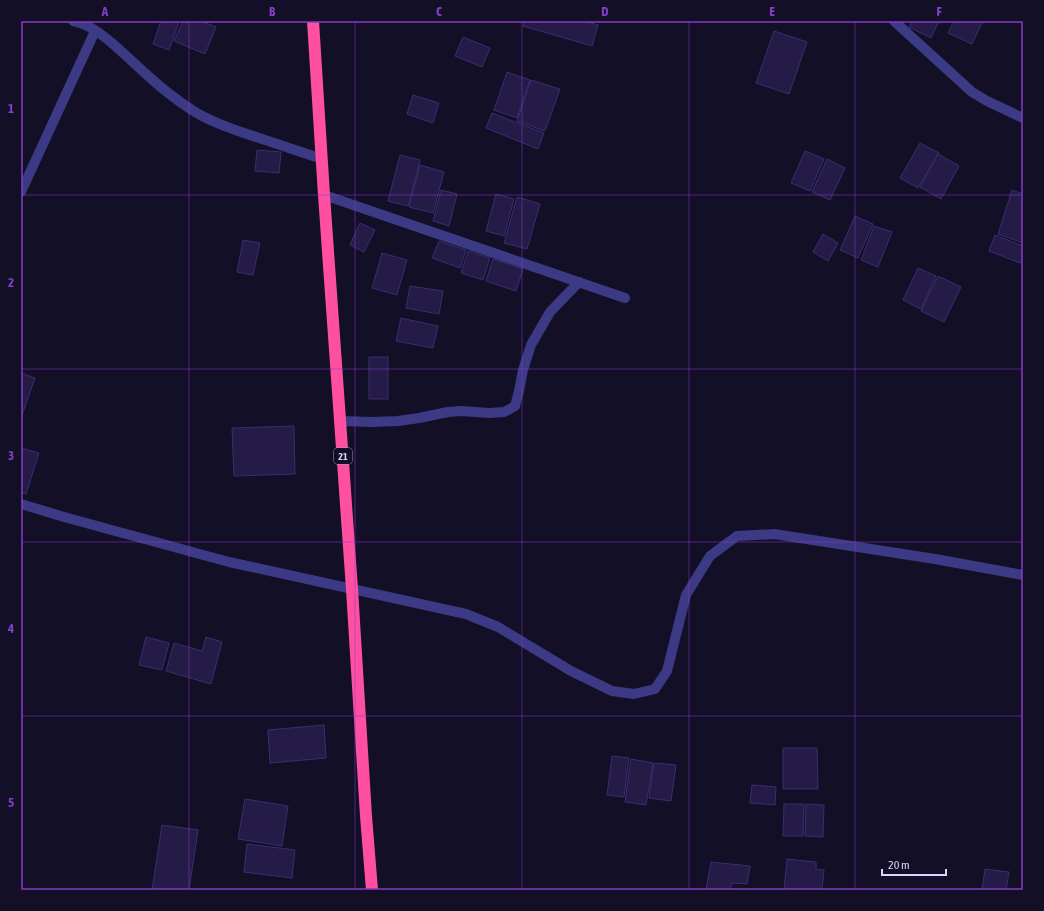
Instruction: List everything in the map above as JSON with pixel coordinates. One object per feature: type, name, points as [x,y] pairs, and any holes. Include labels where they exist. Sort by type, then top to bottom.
[{"type":"highway","name":"21","points":[[313,21],[372,890]]},
{"type":"street","points":[[73,21],[90,27],[115,45],[173,97],[213,122],[322,160]]},
{"type":"street","points":[[894,21],[905,25],[972,92],[987,101],[1023,118]]},
{"type":"street","points":[[21,192],[95,31]]},
{"type":"street","points":[[324,195],[625,298]]},
{"type":"street","points":[[340,421],[398,421],[461,411],[489,414],[504,412],[515,406],[523,370],[531,346],[550,312],[579,282]]},
{"type":"street","points":[[21,504],[229,562],[466,614],[498,626],[571,671],[612,691],[634,694],[655,689],[667,671],[686,595],[710,556],[737,536],[774,534],[935,559],[1023,575]]},
{"type":"building","points":[[161,21],[179,22],[169,50],[153,44]]},
{"type":"building","points":[[183,21],[201,21],[216,27],[205,54],[174,41]]},
{"type":"building","points":[[525,21],[584,21],[598,25],[592,46],[523,26]]},
{"type":"building","points":[[913,21],[939,21],[931,38],[909,27]]},
{"type":"building","points":[[954,21],[983,21],[972,44],[948,33]]},
{"type":"building","points":[[774,31],[807,42],[789,94],[756,83]]},
{"type":"building","points":[[463,37],[490,48],[482,67],[455,56]]},
{"type":"building","points":[[507,72],[530,80],[517,118],[494,110]]},
{"type":"building","points":[[531,80],[560,89],[545,131],[517,121]]},
{"type":"building","points":[[413,95],[439,103],[433,123],[407,114]]},
{"type":"building","points":[[492,113],[544,133],[538,149],[486,128]]},
{"type":"building","points":[[920,143],[939,153],[918,188],[900,178]]},
{"type":"building","points":[[257,150],[281,152],[279,173],[255,171]]},
{"type":"building","points":[[805,151],[824,159],[810,191],[791,183]]},
{"type":"building","points":[[938,154],[959,166],[941,199],[920,187]]},
{"type":"building","points":[[400,155],[420,160],[408,206],[388,201]]},
{"type":"building","points":[[827,159],[845,168],[830,200],[812,192]]},
{"type":"building","points":[[420,165],[444,172],[433,213],[409,207]]},
{"type":"building","points":[[441,190],[457,194],[449,226],[433,221]]},
{"type":"building","points":[[1012,190],[1023,194],[1023,243],[998,234]]},
{"type":"building","points":[[496,194],[514,199],[504,236],[486,231]]},
{"type":"building","points":[[517,197],[540,204],[527,249],[504,243]]},
{"type":"building","points":[[855,216],[873,224],[858,258],[840,250]]},
{"type":"building","points":[[360,223],[375,230],[364,252],[350,245]]},
{"type":"building","points":[[874,226],[892,232],[878,267],[861,260]]},
{"type":"building","points":[[823,234],[838,243],[828,261],[813,252]]},
{"type":"building","points":[[995,235],[1023,246],[1023,256],[1020,263],[989,251]]},
{"type":"building","points":[[243,240],[260,243],[253,275],[237,272]]},
{"type":"building","points":[[439,241],[466,250],[460,268],[432,258]]},
{"type":"building","points":[[468,251],[490,258],[483,280],[461,273]]},
{"type":"building","points":[[382,253],[407,260],[397,295],[372,288]]},
{"type":"building","points":[[493,259],[523,269],[516,291],[486,281]]},
{"type":"building","points":[[918,268],[936,276],[921,309],[903,300]]},
{"type":"building","points":[[938,276],[961,287],[944,322],[921,311]]},
{"type":"building","points":[[410,286],[443,291],[439,314],[406,308]]},
{"type":"building","points":[[401,318],[438,326],[433,348],[396,341]]},
{"type":"building","points":[[369,357],[388,357],[388,399],[369,399]]},
{"type":"building","points":[[21,373],[35,378],[21,418]]},
{"type":"building","points":[[294,426],[295,474],[234,476],[232,428]]},
{"type":"building","points":[[21,448],[39,453],[26,494],[21,493]]},
{"type":"building","points":[[146,637],[169,643],[162,670],[139,665]]},
{"type":"building","points":[[206,637],[222,642],[211,684],[166,671],[174,643],[202,651]]},
{"type":"building","points":[[324,725],[326,758],[270,763],[268,730]]},
{"type":"building","points":[[783,748],[817,748],[818,789],[783,789]]},
{"type":"building","points":[[612,756],[629,758],[624,797],[607,795]]},
{"type":"building","points":[[631,759],[653,763],[646,805],[625,802]]},
{"type":"building","points":[[654,763],[676,765],[671,801],[649,798]]},
{"type":"building","points":[[752,785],[776,787],[775,805],[750,803]]},
{"type":"building","points":[[245,799],[288,806],[282,846],[238,839]]},
{"type":"building","points":[[784,804],[804,804],[803,836],[783,836]]},
{"type":"building","points":[[806,804],[824,805],[823,837],[805,836]]},
{"type":"building","points":[[162,825],[198,830],[189,890],[152,890]]},
{"type":"building","points":[[247,844],[295,850],[292,878],[244,872]]},
{"type":"building","points":[[787,859],[816,862],[816,869],[824,870],[822,890],[784,890]]},
{"type":"building","points":[[711,862],[750,866],[747,884],[732,883],[730,890],[706,890]]},
{"type":"building","points":[[985,869],[1009,872],[1006,890],[982,890]]}]
